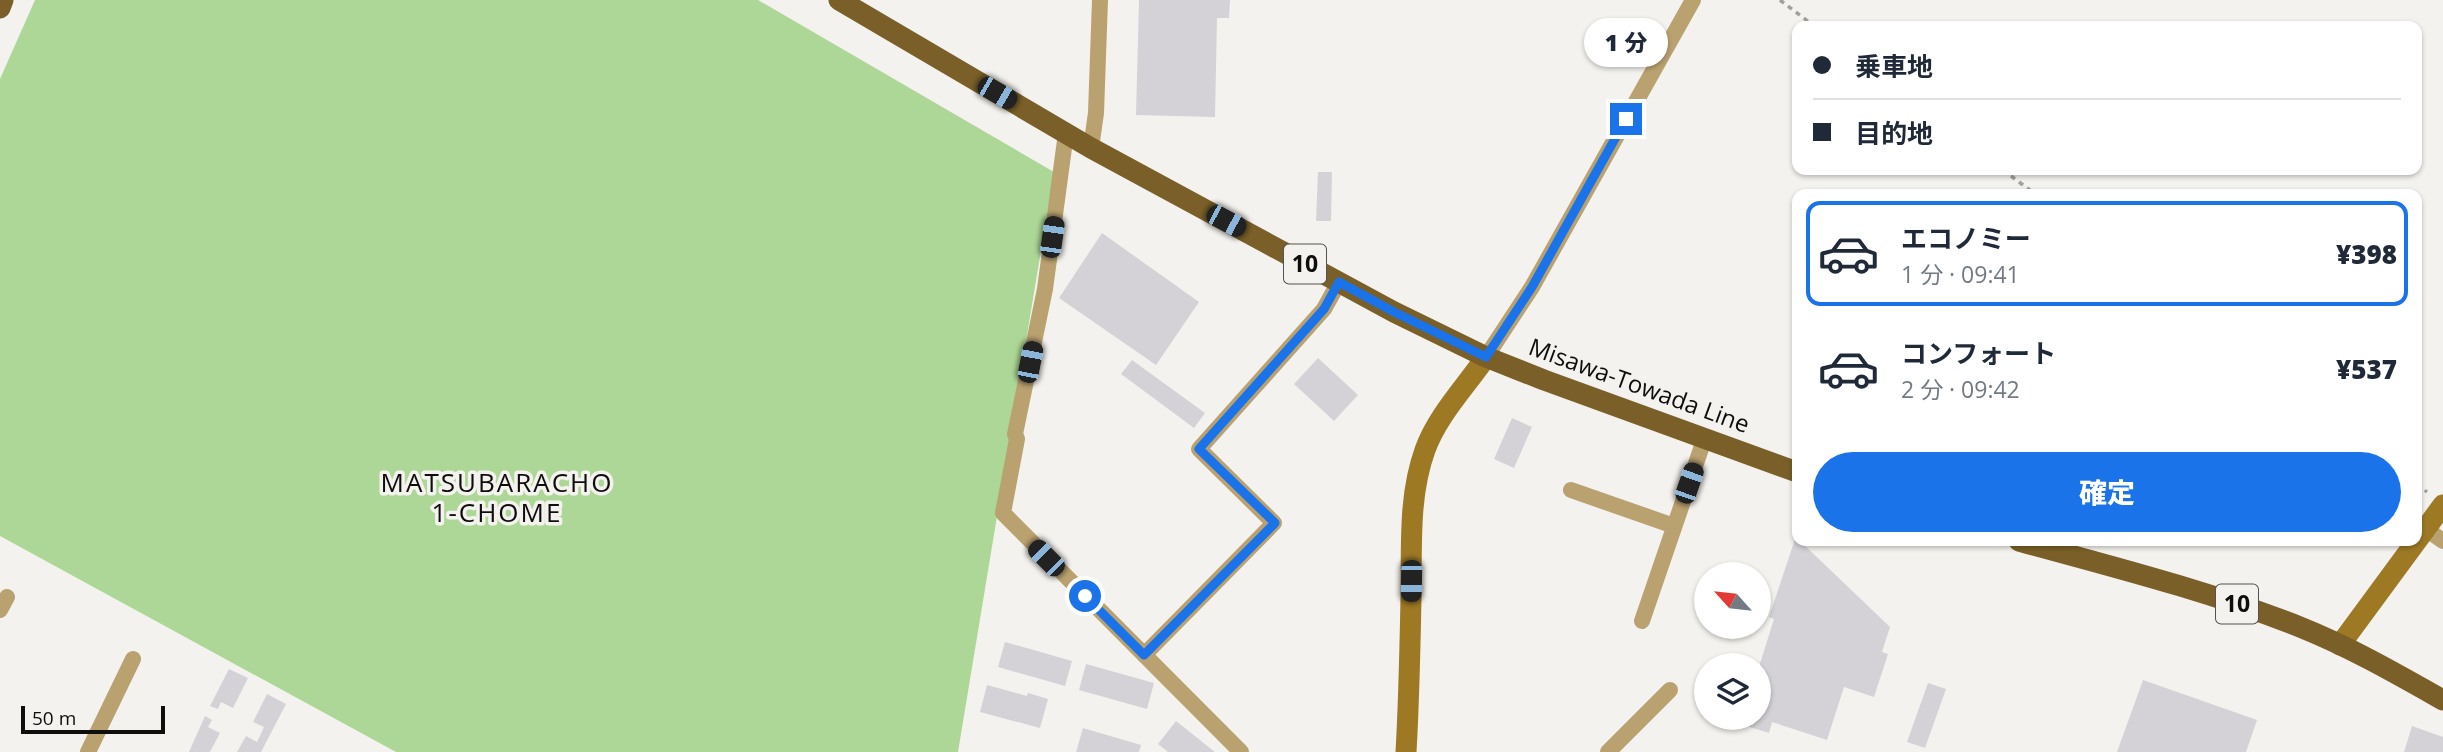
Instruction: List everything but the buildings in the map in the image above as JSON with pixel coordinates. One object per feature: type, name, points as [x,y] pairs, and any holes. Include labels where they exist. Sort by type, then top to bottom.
[{"type":"main road","points":[[0,8],[3,0]]},
{"type":"main road","name":"Misawa-Towada Line","points":[[839,0],[1091,148],[1394,312],[1486,357],[1703,440],[1792,470]]},
{"type":"main road","name":"10","points":[[2038,546],[2223,599],[2301,628],[2340,645],[2443,700]]},
{"type":"street","points":[[1091,148],[1096,113],[1100,0]]},
{"type":"street","points":[[1406,752],[1410,681],[1412,506],[1426,448],[1441,420],[1532,287],[1693,0]]},
{"type":"street","points":[[1066,133],[1045,289],[1015,434],[1017,439],[1003,513],[1241,752]]},
{"type":"street","points":[[1144,655],[1275,523],[1199,449],[1324,309],[1339,282]]},
{"type":"street","points":[[1642,621],[1703,440]]},
{"type":"street","points":[[1571,490],[1674,526]]},
{"type":"street","points":[[2422,533],[2443,505]]},
{"type":"street","points":[[2426,528],[2443,541]]},
{"type":"street","points":[[2340,645],[2413,546]]},
{"type":"street","points":[[88,752],[133,659]]},
{"type":"street","points":[[1608,752],[1670,690]]},
{"type":"path","points":[[1780,0],[1807,21]]},
{"type":"path","points":[[2010,175],[2028,189]]},
{"type":"green space","points":[[35,0],[758,0],[1054,172],[958,752],[396,752],[0,536],[0,79]]},
{"type":"district","name":"MATSUBARACHO 1-CHOME","points":[[497,498]]},
{"type":"route","points":[[1085,596],[1144,655],[1275,523],[1199,449],[1324,309],[1339,282],[1486,357],[1532,287],[1626,119]]}]
